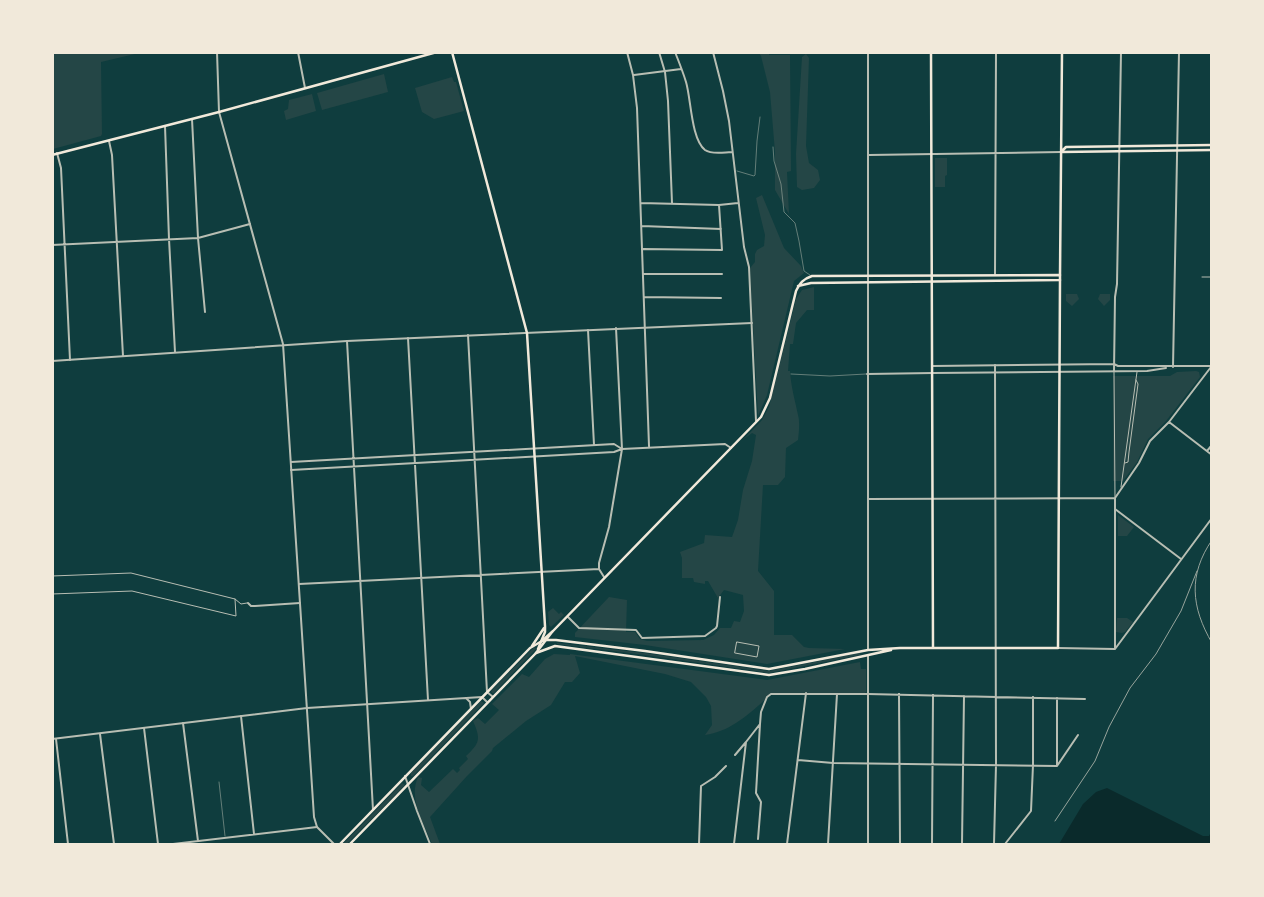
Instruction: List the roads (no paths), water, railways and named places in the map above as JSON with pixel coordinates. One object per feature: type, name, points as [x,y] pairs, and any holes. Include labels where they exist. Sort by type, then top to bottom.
[{"type":"main road","points":[[52,155],[219,112],[437,52]]},
{"type":"main road","points":[[452,52],[527,333],[545,626],[542,641],[536,653]]},
{"type":"main road","points":[[931,52],[933,648]]},
{"type":"main road","points":[[542,641],[556,640],[769,669],[868,650],[900,648],[1058,648],[1062,52]]},
{"type":"main road","points":[[1061,152],[1066,147],[1212,145]]},
{"type":"main road","points":[[1061,152],[1212,150]]},
{"type":"main road","points":[[995,274],[996,280]]},
{"type":"main road","points":[[530,648],[549,635],[756,423],[767,407],[798,286],[805,279],[812,276],[1060,274]]},
{"type":"main road","points":[[798,286],[811,282],[1060,280]]},
{"type":"main road","points":[[545,626],[549,635],[556,640]]},
{"type":"main road","points":[[340,844],[530,648],[545,626]]},
{"type":"main road","points":[[350,844],[536,653],[549,635]]},
{"type":"main road","points":[[536,653],[555,646],[769,675],[900,648]]},
{"type":"main road","points":[[868,650],[868,655]]},
{"type":"street","points":[[217,52],[219,112],[284,344],[314,816],[317,827],[334,844]]},
{"type":"street","points":[[298,52],[305,88]]},
{"type":"street","points":[[627,52],[633,75],[637,108],[649,447]]},
{"type":"street","points":[[659,52],[665,72],[670,127],[672,203]]},
{"type":"street","points":[[676,52],[687,83],[691,116],[701,144],[707,151],[732,152]]},
{"type":"street","points":[[713,52],[726,101],[744,247],[749,269],[756,423]]},
{"type":"street","points":[[868,52],[868,650]]},
{"type":"street","points":[[995,274],[996,52]]},
{"type":"street","points":[[1115,649],[1114,364],[1121,52]]},
{"type":"street","points":[[1173,367],[1179,52]]},
{"type":"street","points":[[633,75],[681,70]]},
{"type":"street","points":[[192,119],[198,238],[205,312]]},
{"type":"street","points":[[165,126],[175,352]]},
{"type":"street","points":[[108,140],[112,155],[123,356]]},
{"type":"street","points":[[868,155],[1061,152]]},
{"type":"street","points":[[57,153],[61,168],[70,360]]},
{"type":"street","points":[[641,203],[739,204]]},
{"type":"street","points":[[642,249],[722,250],[719,205]]},
{"type":"street","points":[[52,245],[198,238],[250,224]]},
{"type":"street","points":[[642,226],[721,229]]},
{"type":"street","points":[[643,274],[722,274]]},
{"type":"street","points":[[1202,277],[1212,277]]},
{"type":"street","points":[[644,297],[722,298]]},
{"type":"street","points":[[52,361],[284,344],[752,323]]},
{"type":"street","points":[[604,577],[599,569],[599,564],[609,527],[622,449],[616,328]]},
{"type":"street","points":[[588,330],[594,445]]},
{"type":"street","points":[[468,335],[487,692],[493,697]]},
{"type":"street","points":[[408,338],[428,700]]},
{"type":"street","points":[[347,341],[373,810]]},
{"type":"street","points":[[933,366],[1114,364],[1118,366],[1211,367]]},
{"type":"street","points":[[994,844],[996,765],[995,366]]},
{"type":"street","points":[[868,374],[1137,371],[1173,367]]},
{"type":"street","points":[[1115,498],[1139,463],[1150,441],[1169,422],[1211,367]]},
{"type":"street","points":[[1121,488],[1137,371]]},
{"type":"street","points":[[1169,422],[1212,455]]},
{"type":"street","points":[[291,462],[614,444],[622,449]]},
{"type":"street","points":[[291,470],[614,452],[622,449],[649,447],[726,444],[730,448]]},
{"type":"street","points":[[1207,451],[1212,445]]},
{"type":"street","points":[[868,499],[1115,498]]},
{"type":"street","points":[[1115,509],[1181,559]]},
{"type":"street","points":[[1115,649],[1212,518]]},
{"type":"street","points":[[299,584],[599,569]]},
{"type":"street","points":[[52,576],[131,573],[235,599],[241,604],[248,603],[251,606],[300,603]]},
{"type":"street","points":[[52,594],[132,591],[236,616],[235,599]]},
{"type":"street","points":[[567,616],[579,628],[636,630],[642,638],[705,636],[717,626],[720,597]]},
{"type":"street","points":[[737,642],[759,646],[757,657],[735,654],[737,642]]},
{"type":"street","points":[[1058,648],[1115,649]]},
{"type":"street","points":[[868,655],[868,844]]},
{"type":"street","points":[[787,844],[806,693]]},
{"type":"street","points":[[758,838],[761,802],[756,793],[761,712],[767,697],[771,694],[899,694],[1085,699]]},
{"type":"street","points":[[828,844],[837,694]]},
{"type":"street","points":[[899,694],[900,844]]},
{"type":"street","points":[[932,844],[933,695]]},
{"type":"street","points":[[962,844],[964,696]]},
{"type":"street","points":[[68,844],[54,739],[307,708],[482,697],[487,702]]},
{"type":"street","points":[[466,698],[470,702],[471,709]]},
{"type":"street","points":[[1005,844],[1031,811],[1033,698]]},
{"type":"street","points":[[1057,698],[1057,766]]},
{"type":"street","points":[[241,716],[254,834]]},
{"type":"street","points":[[183,723],[198,841]]},
{"type":"street","points":[[735,755],[760,724]]},
{"type":"street","points":[[144,728],[158,844]]},
{"type":"street","points":[[100,734],[114,844]]},
{"type":"street","points":[[1057,766],[1078,734]]},
{"type":"street","points":[[734,844],[746,742]]},
{"type":"street","points":[[798,760],[900,764],[1057,766]]},
{"type":"street","points":[[699,844],[700,786],[715,777],[726,766]]},
{"type":"street","points":[[405,776],[430,844]]},
{"type":"street","points":[[173,844],[317,827]]},
{"type":"lane","points":[[735,170],[756,175],[760,117]]},
{"type":"lane","points":[[773,147],[774,160],[781,184],[784,212],[795,223],[804,270],[812,276]]},
{"type":"lane","points":[[791,374],[835,376],[868,374]]},
{"type":"lane","points":[[219,782],[225,838]]},
{"type":"railway","points":[[1212,540],[1199,566],[1195,591],[1200,617],[1212,643]]},
{"type":"railway","points":[[1055,821],[1095,761],[1109,727],[1130,688],[1156,654],[1181,611],[1197,571]]}]
